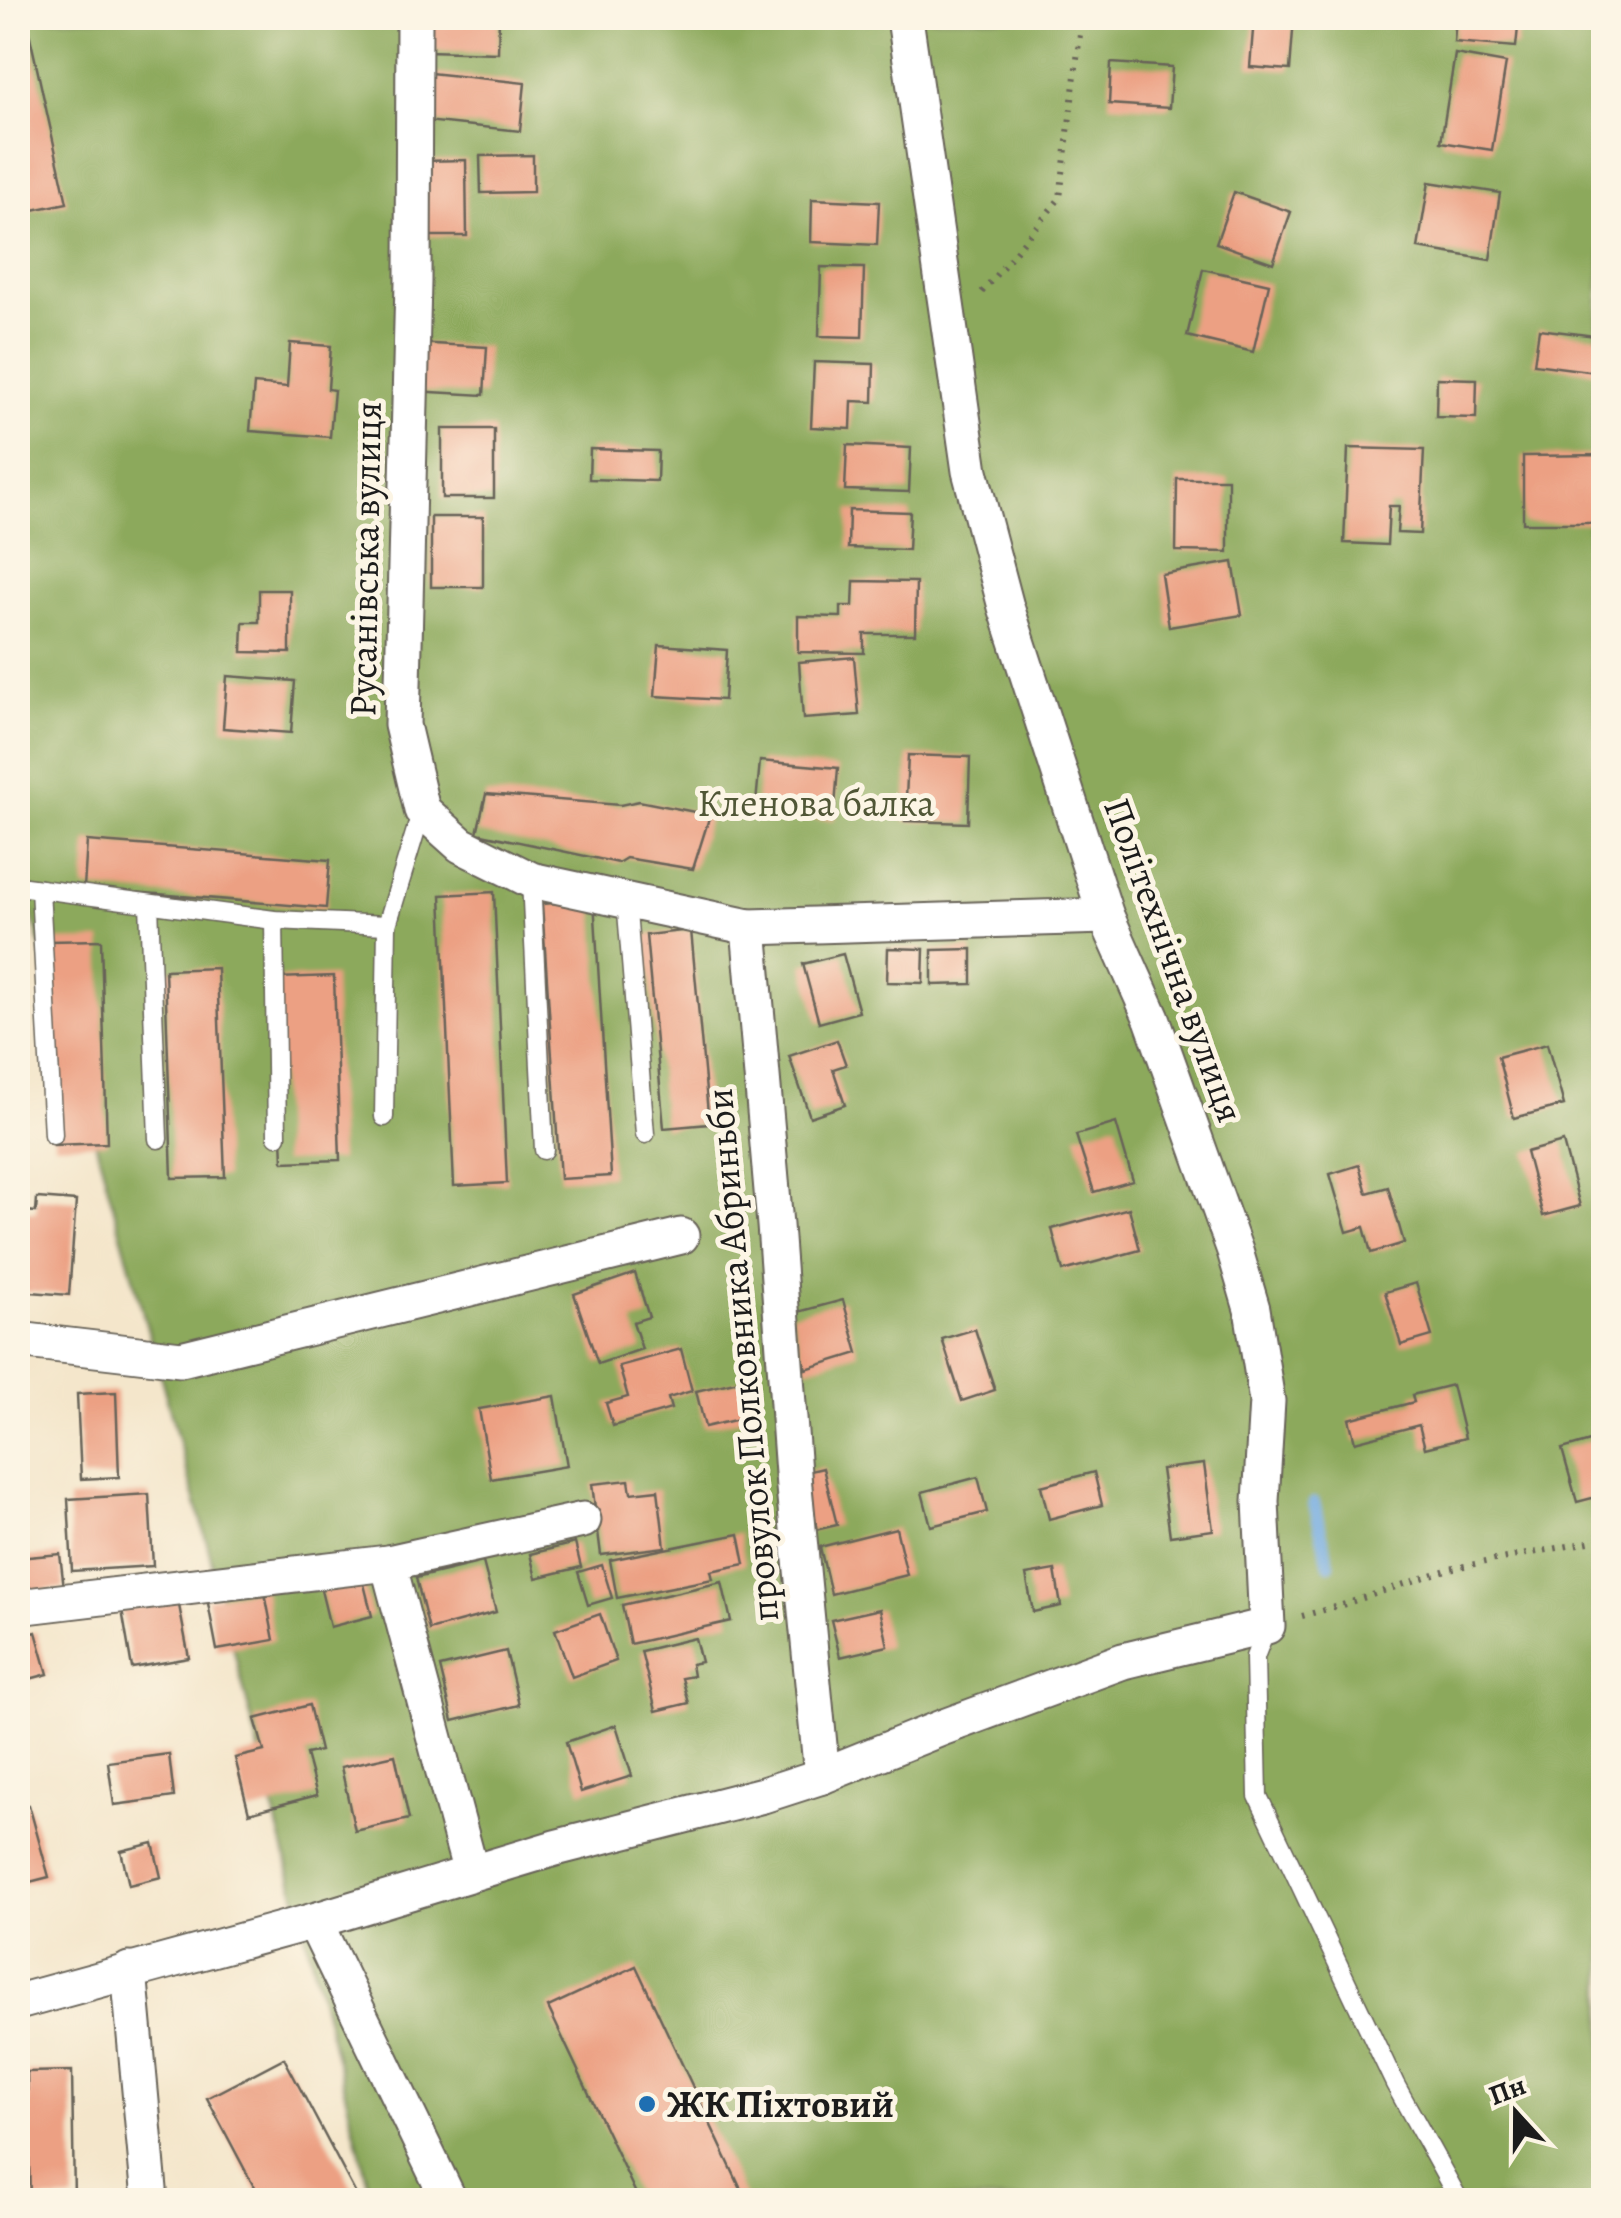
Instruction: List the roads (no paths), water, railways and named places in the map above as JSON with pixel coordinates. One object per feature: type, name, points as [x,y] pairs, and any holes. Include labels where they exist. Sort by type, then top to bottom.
[{"type":"street","name":"Русанівська вулиця","points":[[414,18],[414,282],[402,726],[422,810]]},
{"type":"street","name":"Політехнічна вулиця","points":[[906,18],[970,471],[1006,607],[1106,916],[1152,1018],[1252,1309],[1267,1401],[1261,1500],[1267,1626]]},
{"type":"street","points":[[422,810],[461,845],[532,880],[749,926],[1106,916]]},
{"type":"street","name":"провулок Полковника Абриньби","points":[[749,926],[794,1487],[822,1776]]},
{"type":"street","name":"провулок Полковника Абриньби","points":[[18,1340],[180,1359],[681,1236]]},
{"type":"street","points":[[18,1607],[388,1563],[583,1520]]},
{"type":"street","points":[[388,1563],[471,1873]]},
{"type":"street","points":[[18,2002],[314,1921],[555,1848],[763,1795],[1123,1661],[1267,1626]]},
{"type":"street","points":[[314,1921],[449,2200]]},
{"type":"street","points":[[129,1970],[150,2200]]},
{"type":"lane","points":[[384,1117],[387,926],[422,810]]},
{"type":"lane","points":[[532,880],[544,1150]]},
{"type":"lane","points":[[18,886],[274,920],[387,926]]},
{"type":"lane","points":[[40,889],[53,1136]]},
{"type":"lane","points":[[626,899],[645,1134]]},
{"type":"lane","points":[[149,904],[158,1139]]},
{"type":"lane","points":[[274,920],[277,1136]]},
{"type":"lane","points":[[1267,1626],[1255,1657],[1258,1796],[1395,2084],[1459,2200]]},
{"type":"waterway","points":[[1314,1503],[1329,1564]]},
{"type":"place","name":"ЖК Піхтовий","points":[[647,2104]]},
{"type":"park label","name":"Кленова балка","points":[[816,803]]}]
